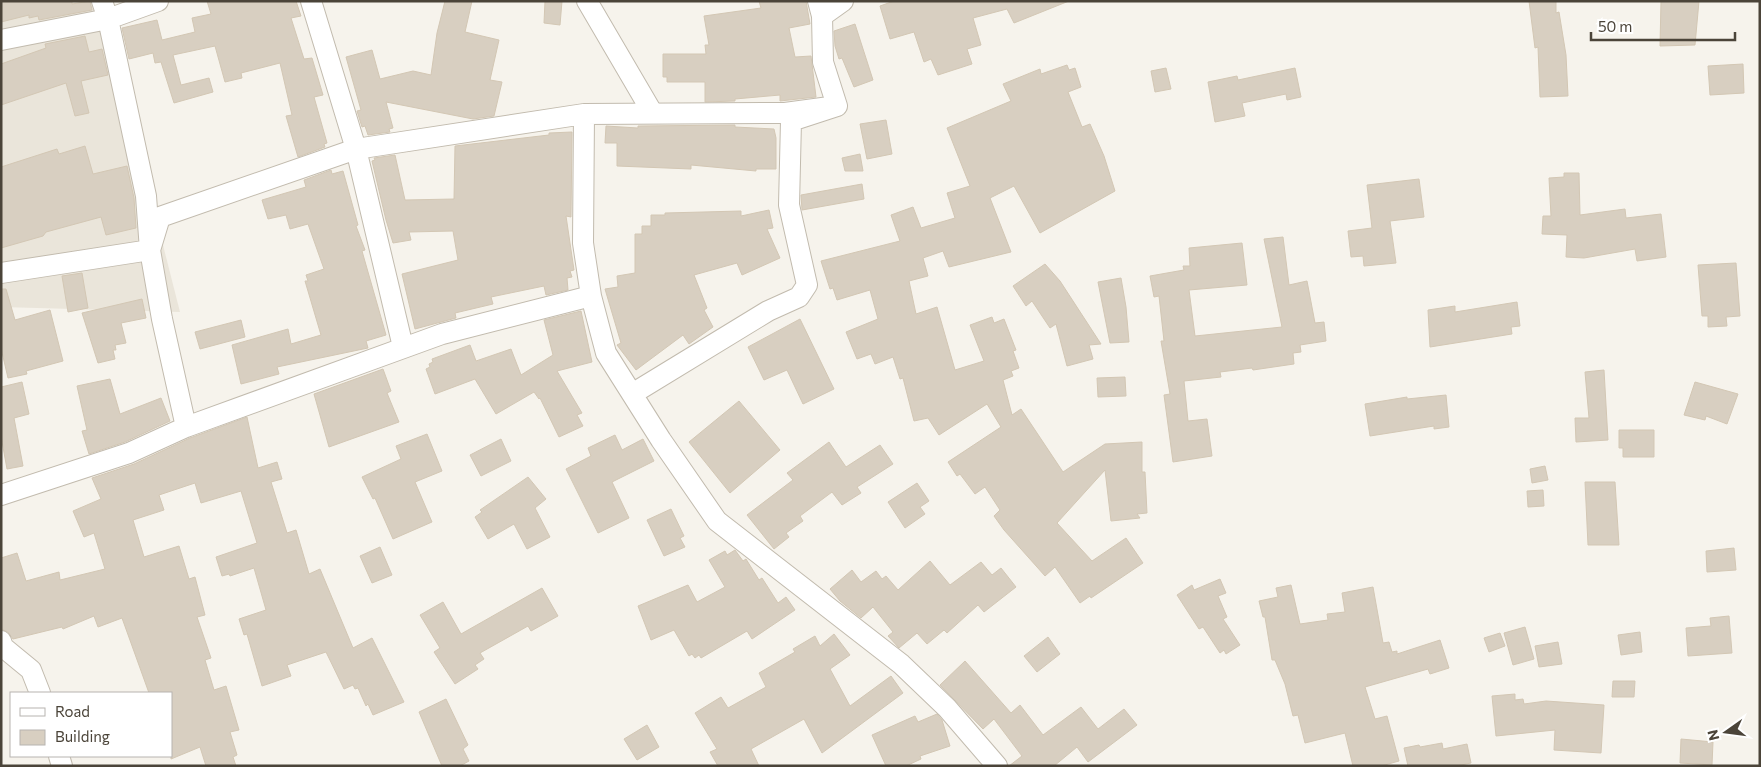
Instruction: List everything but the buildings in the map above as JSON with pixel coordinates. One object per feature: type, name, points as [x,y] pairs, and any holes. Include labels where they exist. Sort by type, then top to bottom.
[{"type":"street","points":[[1,40],[105,10],[158,1]]},
{"type":"street","points":[[311,1],[356,149],[403,347]]},
{"type":"street","points":[[587,1],[652,112]]},
{"type":"street","points":[[837,106],[823,62],[820,9],[843,1]]},
{"type":"street","points":[[105,10],[146,196],[150,250],[174,379],[186,427]]},
{"type":"street","points":[[150,250],[160,217],[356,149],[584,114],[652,112],[785,113],[837,106]]},
{"type":"street","points":[[632,394],[768,312],[799,297],[807,285],[788,205],[791,120],[837,106]]},
{"type":"street","points":[[584,114],[583,243],[591,296],[606,353],[632,394],[717,521],[901,664],[947,708],[998,766]]},
{"type":"street","points":[[1,273],[150,250]]},
{"type":"street","points":[[1,495],[129,453],[186,427],[403,347],[442,334],[591,296]]},
{"type":"street","points":[[1,640],[3,647],[31,670],[40,692]]},
{"type":"shaded area","points":[[1,1],[101,1],[180,312],[1,307]]}]
